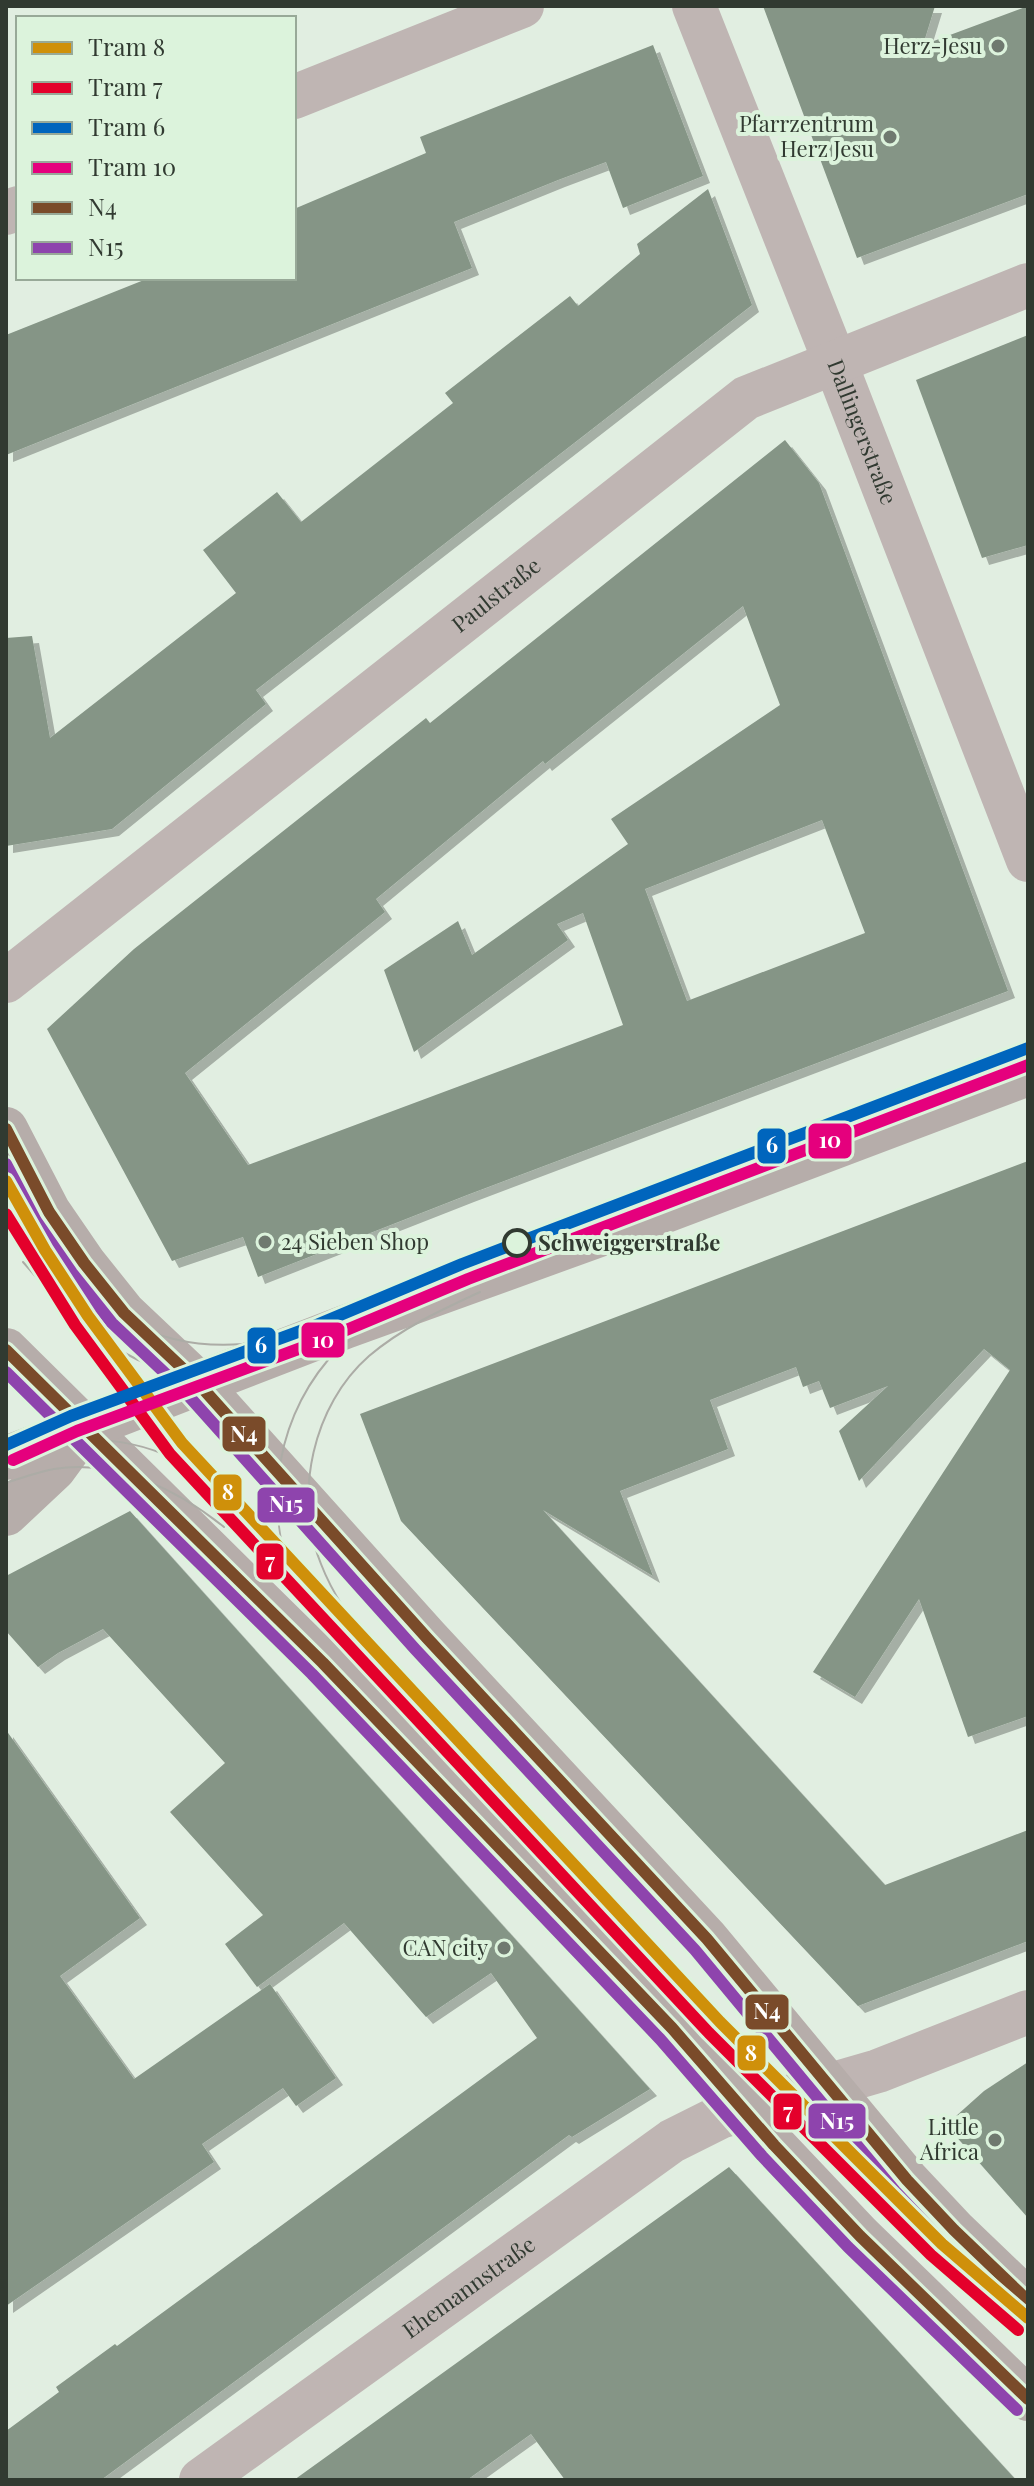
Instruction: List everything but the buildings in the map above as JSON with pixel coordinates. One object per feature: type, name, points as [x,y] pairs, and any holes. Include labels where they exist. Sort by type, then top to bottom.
[{"type":"main road","points":[[6,1458],[197,1382],[660,1213],[1028,1074]]},
{"type":"main road","points":[[6,1129],[49,1212],[124,1313],[197,1382],[436,1648],[716,1949],[916,2190],[1028,2301]]},
{"type":"main road","points":[[6,1350],[334,1675],[672,2028],[774,2145],[860,2236],[1028,2399]]},
{"type":"main road","points":[[6,1514],[54,1469],[84,1428]]},
{"type":"street","points":[[296,96],[522,6]]},
{"type":"street","name":"Dallingerstraße","points":[[694,6],[1028,860]]},
{"type":"street","name":"Paulstraße","points":[[6,981],[746,398],[1028,285]]},
{"type":"street","name":"Ehemannstraße","points":[[201,2480],[672,2141],[720,2117],[829,2088],[1028,2012]]},
{"type":"tram line","name":"6","points":[[6,1445],[71,1416],[314,1326],[462,1264],[1028,1048]]},
{"type":"tram line","name":"10","points":[[13,1460],[77,1431],[320,1341],[468,1279],[1028,1065]]},
{"type":"tram line","name":"8","points":[[6,1181],[45,1250],[88,1316],[182,1443],[720,2022],[942,2244],[1028,2318]]},
{"type":"tram line","name":"7","points":[[6,1214],[75,1325],[170,1454],[709,2033],[931,2255],[1018,2330]]},
{"type":"tram line","points":[[44,1248],[86,1291],[131,1323],[155,1334],[211,1345],[256,1342],[297,1331]]},
{"type":"tram line","points":[[23,1262],[83,1331],[164,1370],[224,1373],[293,1360]]},
{"type":"tram line","points":[[341,1648],[304,1600],[290,1571],[281,1540],[277,1508],[278,1476],[284,1445],[294,1415],[309,1386],[332,1355],[381,1317],[462,1264]]},
{"type":"tram line","points":[[372,1646],[331,1586],[313,1537],[309,1481],[322,1425],[334,1399],[369,1356],[408,1328],[480,1292]]},
{"type":"tram line","points":[[6,1453],[74,1440],[120,1442],[142,1447],[164,1454],[194,1470],[249,1514]]},
{"type":"tram line","points":[[6,1483],[36,1473],[77,1467],[123,1473],[145,1480],[187,1501],[224,1527]]},
{"type":"transit line","name":"N4","points":[[6,1129],[49,1212],[124,1313],[197,1382],[427,1638],[707,1939],[907,2180],[1028,2301]]},
{"type":"transit line","name":"N15","points":[[6,1164],[36,1221],[112,1323],[186,1393],[415,1649],[695,1950],[895,2191],[1017,2313]]},
{"type":"transit line","name":"N4","points":[[6,1350],[323,1663],[672,2028],[774,2145],[860,2236],[1028,2399]]},
{"type":"transit line","name":"N15","points":[[6,1372],[312,1674],[660,2039],[762,2156],[848,2247],[1017,2410]]},
{"type":"place","name":"Herz-Jesu","points":[[998,46]]},
{"type":"place","name":"Pfarrzentrum Herz Jesu","points":[[890,137]]},
{"type":"place","name":"24 Sieben Shop","points":[[265,1242]]},
{"type":"place","name":"Schweiggerstraße","points":[[517,1243]]},
{"type":"place","name":"CAN city","points":[[504,1948]]},
{"type":"place","name":"Little Africa","points":[[995,2140]]}]
